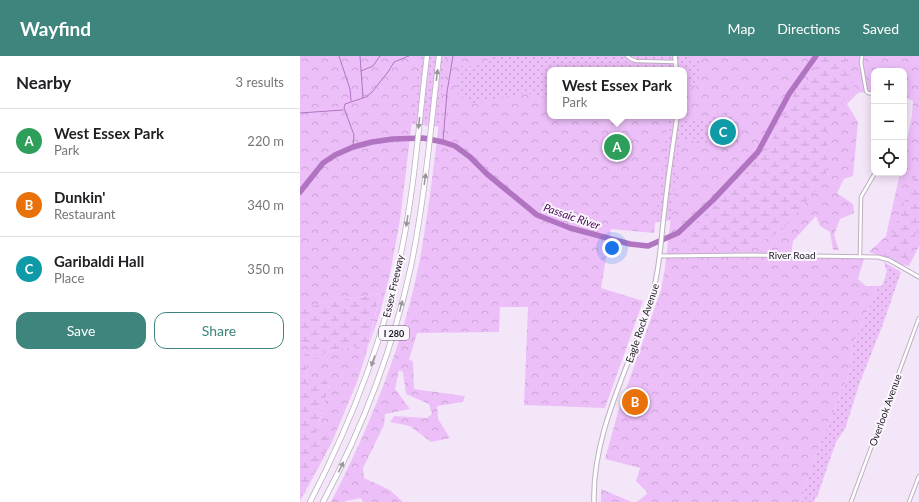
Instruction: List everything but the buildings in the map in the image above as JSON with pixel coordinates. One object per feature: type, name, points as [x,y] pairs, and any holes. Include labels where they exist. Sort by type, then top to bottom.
[{"type":"highway","name":"Essex Freeway","points":[[310,502],[333,458],[354,409],[383,328],[402,248],[427,56]]},
{"type":"highway","name":"Essex Freeway","points":[[323,502],[346,458],[380,377],[394,335],[414,247],[428,154],[439,56]]},
{"type":"main road","points":[[675,56],[676,67]]},
{"type":"main road","name":"Eagle Rock Avenue","points":[[594,502],[594,480],[598,453],[613,406],[651,300],[656,279],[660,258],[662,225],[676,119]]},
{"type":"street","points":[[627,56],[636,60],[676,62]]},
{"type":"street","points":[[862,56],[861,62],[866,91],[871,94]]},
{"type":"street","points":[[860,256],[861,197],[873,176]]},
{"type":"street","name":"River Road","points":[[660,258],[878,257],[889,260],[919,278]]},
{"type":"street","name":"Overlook Avenue","points":[[851,502],[919,318]]},
{"type":"street","points":[[909,502],[919,476]]},
{"type":"green space","points":[[300,56],[797,56],[752,140],[672,220],[635,225],[464,129],[411,124]]},
{"type":"green space","points":[[300,56],[420,56],[400,220],[390,274],[380,313],[368,348],[380,294],[326,302],[300,310]]},
{"type":"green space","points":[[447,56],[496,56],[476,66],[459,66],[456,92],[470,104],[525,93],[547,97],[547,119],[669,119],[654,233],[611,229],[601,288],[643,301],[605,408],[524,405],[528,307],[500,307],[499,332],[417,333],[409,360],[413,361],[414,389],[465,396],[463,402],[437,406],[438,419],[450,438],[431,442],[410,426],[390,422],[394,416],[427,418],[432,414],[429,404],[406,394],[403,372],[399,370],[395,389],[410,409],[385,414],[384,425],[363,468],[364,478],[390,490],[403,502],[363,502],[361,498],[345,502],[331,502],[372,416],[404,326],[419,264],[428,212]]},
{"type":"green space","points":[[688,56],[919,56],[919,246],[909,266],[869,252],[886,236],[899,176],[907,176],[907,140],[912,116],[913,101],[907,98],[907,68],[871,68],[871,91],[858,93],[847,104],[858,122],[853,176],[844,179],[837,193],[853,204],[854,213],[840,219],[834,235],[839,250],[833,250],[830,232],[820,226],[816,216],[793,241],[791,255],[865,255],[858,279],[866,286],[878,286],[853,345],[849,373],[816,454],[800,502],[637,502],[648,493],[636,481],[640,468],[605,459],[618,412],[661,290],[665,268],[680,138],[717,147],[733,140],[731,114],[720,114],[707,120],[689,119],[687,113],[687,86],[696,86],[701,72],[700,61],[688,61]]},
{"type":"green space","points":[[823,56],[845,56],[846,66],[855,90],[827,122],[828,161],[825,180],[780,232],[750,248],[710,249],[704,245],[685,242],[679,238],[744,180],[748,162],[763,157],[781,124],[795,91],[811,77]]},
{"type":"green space","points":[[919,164],[919,227],[902,266],[883,258]]},
{"type":"green space","points":[[884,262],[901,272],[883,324],[860,382],[845,429],[836,442],[817,497],[815,498],[814,502],[800,502],[816,454],[849,373],[853,345],[878,286],[882,286],[887,272]]},
{"type":"green space","points":[[380,294],[366,354],[354,347],[330,351],[307,363],[306,386],[322,377],[329,385],[316,434],[321,443],[326,434],[332,438],[300,501],[300,362],[310,346],[303,342],[300,344],[300,310],[326,302]]},
{"type":"green space","points":[[303,342],[311,346],[300,362],[300,344]]},
{"type":"green space","points":[[354,347],[366,354],[357,382],[332,442],[300,502],[331,438],[321,444],[316,434],[329,385],[306,386],[307,362],[330,351]]},
{"type":"green space","points":[[601,489],[632,502],[601,502]]},
{"type":"waterway","points":[[339,56],[350,89],[351,101]]},
{"type":"waterway","points":[[360,56],[363,97]]},
{"type":"waterway","points":[[361,71],[373,66],[380,56]]},
{"type":"waterway","points":[[353,147],[354,135],[344,108],[345,104],[366,97],[372,92],[394,62],[409,56]]},
{"type":"waterway","points":[[443,142],[447,92],[453,56]]},
{"type":"waterway","name":"Passaic River","points":[[300,192],[323,163],[335,155],[353,147],[393,139],[423,138],[455,146],[470,157],[487,174],[537,215],[570,228],[630,244],[648,246],[678,233],[713,200],[758,152],[789,94],[816,56]]},
{"type":"waterway","points":[[300,113],[343,110]]},
{"type":"place","name":"Garibaldi Hall","points":[[723,132]]},
{"type":"place","name":"West Essex Park","points":[[617,147]]},
{"type":"place","name":"Dunkin'","points":[[635,402]]}]
